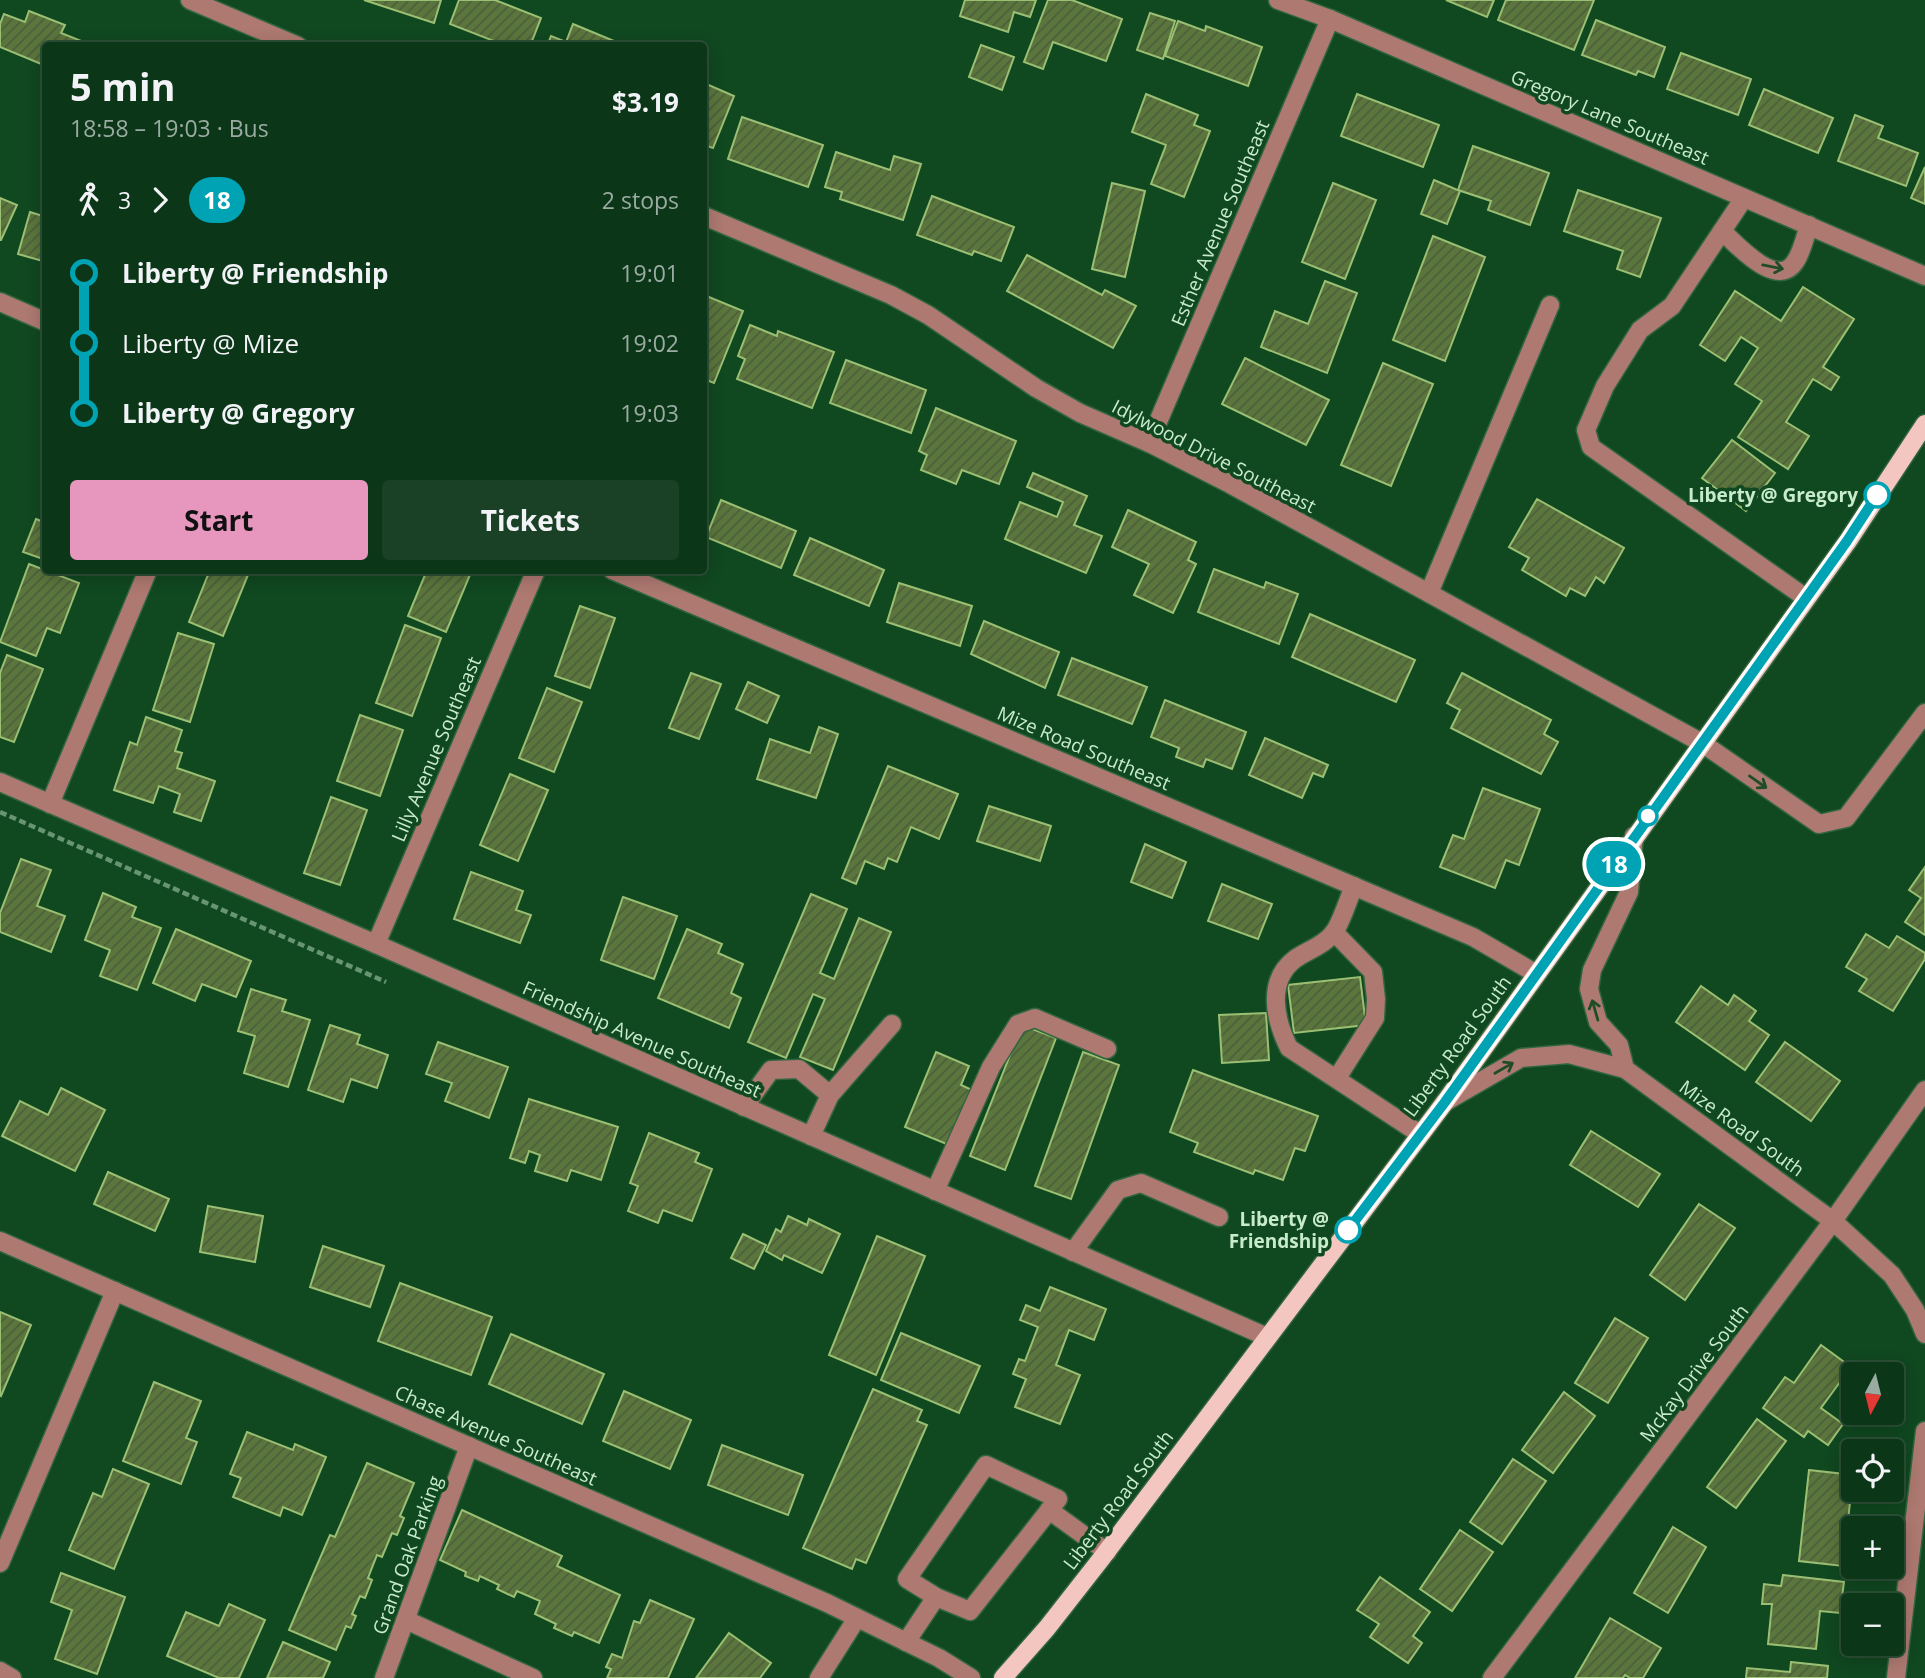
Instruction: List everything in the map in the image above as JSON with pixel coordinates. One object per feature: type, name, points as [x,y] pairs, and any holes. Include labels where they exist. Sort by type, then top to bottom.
[{"type":"main road","name":"Liberty Road South","points":[[1003,1678],[1047,1628],[1107,1552],[1445,1102],[1847,541],[1924,427]]},
{"type":"street","points":[[190,0],[289,42]]},
{"type":"street","name":"Gregory Lane Southeast","points":[[1278,0],[1329,19],[1925,276]]},
{"type":"street","name":"Esther Avenue Southeast","points":[[1149,443],[1329,19]]},
{"type":"street","points":[[1744,198],[1672,306],[1640,330],[1605,386],[1587,430],[1591,447],[1806,598]]},
{"type":"street","name":"Idylwood Drive Southeast","points":[[707,217],[891,295],[947,327],[1036,388],[1080,413],[1149,443],[1230,484],[1702,743],[1819,824],[1846,818],[1925,713]]},
{"type":"street","points":[[1722,231],[1760,264],[1778,271],[1791,267],[1796,261],[1809,225]]},
{"type":"street","points":[[0,302],[42,320]]},
{"type":"street","points":[[1429,593],[1550,304]]},
{"type":"street","points":[[50,804],[146,574]]},
{"type":"street","name":"Lilly Avenue Southeast","points":[[376,944],[534,574]]},
{"type":"street","name":"Mize Road Southeast","points":[[621,574],[1473,937],[1535,973]]},
{"type":"street","name":"Friendship Avenue Southeast","points":[[0,782],[376,944],[1267,1337]]},
{"type":"street","points":[[1625,1069],[1619,1045],[1598,1022],[1589,989],[1592,970],[1629,892],[1634,836]]},
{"type":"street","points":[[1354,886],[1335,932],[1321,945],[1293,961],[1278,981],[1275,1010],[1289,1048],[1420,1134]]},
{"type":"street","points":[[1335,932],[1373,972],[1376,999],[1375,1018],[1337,1078]]},
{"type":"street","points":[[935,1191],[991,1067],[1018,1024],[1035,1018],[1107,1049]]},
{"type":"street","points":[[811,1136],[830,1094],[892,1024]]},
{"type":"street","name":"Mize Road South","points":[[1445,1102],[1521,1058],[1569,1054],[1625,1069],[1833,1221],[1892,1275],[1916,1310],[1925,1334]]},
{"type":"street","points":[[744,1107],[771,1070],[799,1069],[830,1094]]},
{"type":"street","name":"McKay Drive South","points":[[1493,1678],[1833,1221],[1925,1090]]},
{"type":"street","points":[[1073,1252],[1118,1190],[1140,1182],[1219,1217]]},
{"type":"street","name":"Chase Avenue Southeast","points":[[0,1241],[857,1618],[971,1678]]},
{"type":"street","points":[[0,1563],[115,1292]]},
{"type":"street","points":[[1896,1678],[1925,1432]]},
{"type":"street","name":"Grand Oak Parking","points":[[384,1678],[469,1446]]},
{"type":"street","points":[[986,1465],[1058,1499],[970,1611],[936,1597],[907,1580],[986,1465]]},
{"type":"street","points":[[1049,1510],[1107,1552]]},
{"type":"street","points":[[906,1642],[936,1597]]},
{"type":"street","points":[[820,1678],[857,1618]]},
{"type":"street","points":[[406,1620],[533,1678]]},
{"type":"street","points":[[0,1671],[12,1678]]},
{"type":"path","points":[[0,812],[386,982]]},
{"type":"building","points":[[364,0],[441,0],[434,23]]},
{"type":"building","points":[[459,0],[495,0],[541,18],[532,42],[494,42],[450,24]]},
{"type":"building","points":[[965,0],[1036,0],[1030,17],[1014,12],[1008,32],[960,16]]},
{"type":"building","points":[[1048,0],[1072,0],[1122,19],[1106,61],[1053,42],[1043,69],[1024,62]]},
{"type":"building","points":[[1446,0],[1494,0],[1487,17]]},
{"type":"building","points":[[1506,0],[1594,0],[1574,50],[1498,20]]},
{"type":"building","points":[[29,11],[65,25],[61,33],[84,42],[42,42],[42,64],[0,47],[0,24],[4,14],[25,22]]},
{"type":"building","points":[[1150,13],[1175,21],[1163,59],[1137,50]]},
{"type":"building","points":[[1596,20],[1665,47],[1654,77],[1638,71],[1636,75],[1582,55]]},
{"type":"building","points":[[1178,21],[1205,31],[1206,26],[1262,47],[1248,86],[1165,56]]},
{"type":"building","points":[[573,24],[616,42],[566,42]]},
{"type":"building","points":[[551,36],[566,42],[549,42]]},
{"type":"building","points":[[981,45],[1014,57],[1002,90],[969,77]]},
{"type":"building","points":[[1681,53],[1751,79],[1738,115],[1667,89]]},
{"type":"building","points":[[707,84],[734,96],[713,148],[707,146]]},
{"type":"building","points":[[1764,89],[1833,118],[1818,153],[1749,125]]},
{"type":"building","points":[[1146,94],[1198,115],[1194,125],[1210,131],[1184,197],[1151,184],[1166,145],[1132,132]]},
{"type":"building","points":[[1357,94],[1439,125],[1423,167],[1341,136]]},
{"type":"building","points":[[1855,115],[1883,126],[1878,138],[1918,153],[1906,186],[1838,161]]},
{"type":"building","points":[[742,117],[823,145],[808,187],[728,159]]},
{"type":"building","points":[[1473,146],[1549,173],[1530,225],[1488,210],[1491,201],[1458,190]]},
{"type":"building","points":[[836,152],[890,170],[894,156],[921,164],[903,220],[840,199],[842,192],[825,187]]},
{"type":"building","points":[[1925,167],[1925,204],[1911,198]]},
{"type":"building","points":[[1434,180],[1460,191],[1447,224],[1421,214]]},
{"type":"building","points":[[1112,183],[1145,191],[1125,277],[1092,269]]},
{"type":"building","points":[[1333,183],[1376,200],[1345,279],[1302,262]]},
{"type":"building","points":[[1578,190],[1661,218],[1640,277],[1617,269],[1623,251],[1564,231]]},
{"type":"building","points":[[932,196],[1014,227],[1001,261],[974,251],[972,255],[917,235]]},
{"type":"building","points":[[0,198],[17,205],[1,240],[0,240]]},
{"type":"building","points":[[30,212],[42,216],[42,261],[18,254]]},
{"type":"building","points":[[1433,236],[1485,257],[1445,361],[1393,340]]},
{"type":"building","points":[[1027,255],[1102,295],[1105,290],[1136,306],[1113,348],[1007,291]]},
{"type":"building","points":[[1325,281],[1357,293],[1327,373],[1261,347],[1275,311],[1308,324]]},
{"type":"building","points":[[1803,287],[1854,319],[1823,367],[1839,377],[1831,390],[1813,379],[1786,422],[1809,436],[1788,469],[1738,437],[1762,401],[1735,384],[1758,348],[1741,337],[1725,361],[1700,345],[1735,291],[1781,321]]},
{"type":"building","points":[[707,296],[743,311],[714,383],[707,380]]},
{"type":"building","points":[[750,325],[777,336],[778,331],[834,352],[812,408],[737,379],[745,359],[738,356]]},
{"type":"building","points":[[1245,358],[1329,400],[1306,445],[1222,404]]},
{"type":"building","points":[[846,360],[926,390],[911,433],[830,403]]},
{"type":"building","points":[[1383,363],[1433,384],[1391,486],[1341,465]]},
{"type":"building","points":[[936,408],[1016,441],[999,484],[962,470],[956,484],[921,470],[927,455],[919,451]]},
{"type":"building","points":[[1732,440],[1775,473],[1746,511],[1702,478]]},
{"type":"building","points":[[1033,473],[1087,496],[1074,525],[1102,536],[1086,573],[1005,539],[1020,502],[1057,517],[1063,502],[1027,487]]},
{"type":"building","points":[[1537,499],[1624,548],[1604,583],[1596,577],[1585,596],[1570,588],[1566,596],[1522,570],[1529,558],[1509,547]]},
{"type":"building","points":[[721,500],[796,531],[781,568],[707,537]]},
{"type":"building","points":[[1128,510],[1196,542],[1188,560],[1196,564],[1173,613],[1134,595],[1149,564],[1112,547]]},
{"type":"building","points":[[36,519],[42,521],[42,559],[23,552]]},
{"type":"building","points":[[810,538],[884,570],[869,606],[794,575]]},
{"type":"building","points":[[29,564],[42,569],[42,574],[55,574],[79,583],[60,633],[47,628],[36,656],[0,642]]},
{"type":"building","points":[[1214,569],[1264,588],[1266,582],[1298,594],[1279,644],[1198,612]]},
{"type":"building","points":[[208,574],[248,574],[223,636],[189,622]]},
{"type":"building","points":[[425,574],[470,574],[446,632],[408,616]]},
{"type":"building","points":[[899,583],[972,606],[960,646],[887,622]]},
{"type":"building","points":[[580,606],[615,618],[590,688],[555,676]]},
{"type":"building","points":[[1310,614],[1415,660],[1396,702],[1292,657]]},
{"type":"building","points":[[984,621],[1059,652],[1045,688],[971,654]]},
{"type":"building","points":[[405,625],[441,638],[412,716],[376,703]]},
{"type":"building","points":[[178,633],[214,644],[190,722],[153,710]]},
{"type":"building","points":[[7,655],[43,669],[14,742],[0,737],[0,673]]},
{"type":"building","points":[[1072,658],[1147,687],[1132,724],[1058,695]]},
{"type":"building","points":[[691,673],[721,684],[699,739],[669,728]]},
{"type":"building","points":[[1462,673],[1551,720],[1544,734],[1558,742],[1541,774],[1451,728],[1460,710],[1447,703]]},
{"type":"building","points":[[748,682],[779,696],[767,723],[736,709]]},
{"type":"building","points":[[547,688],[582,702],[554,772],[519,758]]},
{"type":"building","points":[[1165,700],[1246,732],[1232,769],[1206,759],[1203,767],[1176,757],[1179,748],[1151,737]]},
{"type":"building","points":[[360,715],[403,730],[380,796],[337,781]]},
{"type":"building","points":[[146,717],[182,730],[175,751],[182,753],[177,768],[215,781],[201,821],[174,812],[180,794],[159,786],[153,803],[114,790],[130,742],[137,745]]},
{"type":"building","points":[[819,727],[838,734],[816,798],[757,779],[770,739],[810,753]]},
{"type":"building","points":[[1265,738],[1328,765],[1323,777],[1313,773],[1302,798],[1249,775]]},
{"type":"building","points":[[888,766],[958,794],[939,839],[911,827],[897,862],[888,858],[884,869],[865,861],[856,884],[842,878]]},
{"type":"building","points":[[510,774],[548,790],[518,861],[480,845]]},
{"type":"building","points":[[1483,788],[1540,809],[1519,865],[1506,860],[1495,888],[1440,867],[1453,835],[1464,839]]},
{"type":"building","points":[[331,797],[367,810],[340,885],[304,873]]},
{"type":"building","points":[[989,806],[1051,826],[1040,861],[977,841]]},
{"type":"building","points":[[1145,844],[1186,862],[1172,898],[1131,882]]},
{"type":"building","points":[[21,859],[51,870],[37,906],[65,916],[51,952],[0,932],[0,913]]},
{"type":"building","points":[[1925,867],[1925,935],[1905,922],[1921,898],[1909,890]]},
{"type":"building","points":[[471,872],[523,891],[516,910],[531,915],[520,943],[454,919]]},
{"type":"building","points":[[1222,884],[1272,904],[1258,939],[1208,921]]},
{"type":"building","points":[[103,893],[136,907],[132,917],[161,928],[137,990],[100,976],[110,950],[85,940]]},
{"type":"building","points":[[811,894],[847,909],[820,973],[834,979],[859,918],[891,932],[833,1070],[800,1057],[825,999],[813,994],[786,1058],[748,1042]]},
{"type":"building","points":[[623,897],[677,916],[654,979],[601,960]]},
{"type":"building","points":[[176,929],[251,961],[236,997],[202,984],[195,1001],[153,983]]},
{"type":"building","points":[[687,929],[722,944],[718,953],[743,964],[731,993],[741,998],[729,1028],[658,998]]},
{"type":"building","points":[[1866,934],[1889,948],[1897,936],[1925,953],[1925,959],[1893,1011],[1859,991],[1867,979],[1846,967]]},
{"type":"building","points":[[1360,977],[1366,1025],[1294,1033],[1288,985]]},
{"type":"building","points":[[1701,986],[1728,1005],[1734,995],[1756,1011],[1749,1021],[1769,1035],[1745,1070],[1676,1022]]},
{"type":"building","points":[[251,989],[286,1000],[282,1011],[310,1020],[288,1087],[244,1073],[255,1036],[238,1031]]},
{"type":"building","points":[[1266,1013],[1269,1060],[1222,1063],[1219,1015]]},
{"type":"building","points":[[330,1025],[360,1035],[357,1044],[388,1055],[377,1088],[351,1079],[343,1102],[308,1090]]},
{"type":"building","points":[[1022,1025],[1056,1038],[1005,1170],[970,1156]]},
{"type":"building","points":[[438,1042],[508,1067],[489,1118],[445,1101],[452,1083],[426,1074]]},
{"type":"building","points":[[1785,1042],[1840,1081],[1811,1121],[1756,1082]]},
{"type":"building","points":[[936,1052],[969,1066],[961,1085],[972,1090],[949,1145],[905,1127]]},
{"type":"building","points":[[1083,1052],[1119,1065],[1071,1199],[1035,1186]]},
{"type":"building","points":[[1193,1070],[1318,1116],[1305,1151],[1295,1148],[1283,1180],[1255,1170],[1253,1174],[1194,1152],[1198,1143],[1170,1132]]},
{"type":"building","points":[[61,1088],[105,1110],[75,1171],[2,1136],[20,1101],[48,1115]]},
{"type":"building","points":[[529,1099],[618,1127],[601,1180],[571,1170],[567,1181],[535,1171],[540,1155],[529,1151],[525,1163],[510,1158]]},
{"type":"building","points":[[1591,1131],[1660,1174],[1638,1207],[1570,1165]]},
{"type":"building","points":[[649,1133],[699,1153],[695,1162],[712,1169],[692,1221],[663,1210],[658,1223],[628,1211],[638,1186],[630,1183]]},
{"type":"building","points":[[108,1172],[169,1199],[155,1231],[94,1204]]},
{"type":"building","points":[[1699,1204],[1735,1228],[1685,1300],[1650,1275]]},
{"type":"building","points":[[208,1206],[263,1216],[255,1262],[200,1252]]},
{"type":"building","points":[[788,1216],[807,1225],[809,1219],[840,1234],[822,1273],[784,1255],[782,1260],[766,1251],[776,1229],[781,1232]]},
{"type":"building","points":[[743,1234],[766,1245],[754,1269],[731,1258]]},
{"type":"building","points":[[877,1236],[925,1256],[876,1375],[829,1355]]},
{"type":"building","points":[[323,1246],[384,1266],[370,1307],[310,1287]]},
{"type":"building","points":[[400,1283],[492,1317],[471,1375],[378,1341]]},
{"type":"building","points":[[1050,1287],[1106,1309],[1094,1340],[1069,1330],[1056,1365],[1080,1375],[1060,1424],[1015,1407],[1026,1379],[1013,1374],[1019,1359],[1025,1361],[1038,1327],[1020,1320],[1026,1305],[1040,1311]]},
{"type":"building","points":[[0,1312],[31,1325],[1,1396],[0,1395]]},
{"type":"building","points":[[1615,1318],[1648,1338],[1608,1403],[1575,1383]]},
{"type":"building","points":[[901,1333],[980,1366],[959,1413],[881,1380]]},
{"type":"building","points":[[511,1334],[604,1374],[582,1424],[489,1384]]},
{"type":"building","points":[[1821,1345],[1844,1362],[1841,1362],[1841,1381],[1821,1408],[1842,1425],[1828,1445],[1808,1431],[1804,1437],[1763,1408],[1785,1377],[1794,1383]]},
{"type":"building","points":[[154,1382],[201,1401],[186,1438],[197,1442],[181,1484],[123,1461]]},
{"type":"building","points":[[873,1389],[922,1410],[917,1421],[927,1425],[866,1563],[856,1559],[852,1569],[803,1548]]},
{"type":"building","points":[[624,1391],[691,1420],[670,1469],[603,1441]]},
{"type":"building","points":[[1564,1392],[1595,1416],[1553,1473],[1522,1450]]},
{"type":"building","points":[[1757,1419],[1786,1441],[1736,1508],[1707,1487]]},
{"type":"building","points":[[247,1432],[293,1450],[295,1444],[326,1457],[302,1515],[283,1507],[280,1516],[233,1497],[241,1478],[230,1474]]},
{"type":"building","points":[[722,1445],[803,1475],[788,1515],[708,1485]]},
{"type":"building","points":[[1513,1459],[1546,1481],[1502,1544],[1470,1522]]},
{"type":"building","points":[[367,1463],[414,1483],[400,1516],[404,1518],[397,1535],[392,1533],[382,1557],[377,1555],[368,1578],[372,1580],[365,1598],[360,1596],[352,1614],[356,1616],[351,1628],[346,1626],[336,1650],[289,1630],[330,1535],[335,1537]]},
{"type":"building","points":[[113,1469],[149,1484],[114,1569],[69,1550],[93,1493],[102,1497]]},
{"type":"building","points":[[1809,1470],[1841,1474],[1841,1502],[1850,1502],[1848,1516],[1841,1516],[1841,1566],[1799,1561]]},
{"type":"building","points":[[462,1510],[562,1556],[557,1566],[620,1595],[599,1643],[574,1632],[572,1636],[554,1628],[556,1624],[535,1614],[540,1601],[517,1591],[514,1597],[497,1589],[499,1585],[480,1576],[478,1581],[465,1576],[466,1572],[440,1560]]},
{"type":"building","points":[[1673,1527],[1706,1547],[1668,1613],[1634,1593]]},
{"type":"building","points":[[1460,1530],[1493,1552],[1452,1611],[1420,1589]]},
{"type":"building","points":[[61,1573],[125,1597],[97,1674],[55,1659],[72,1610],[51,1602]]},
{"type":"building","points":[[1783,1575],[1844,1582],[1840,1613],[1820,1611],[1816,1649],[1768,1644],[1772,1604],[1762,1604],[1764,1584],[1781,1586]]},
{"type":"building","points":[[1380,1577],[1430,1612],[1413,1636],[1422,1643],[1408,1663],[1370,1637],[1379,1624],[1357,1610]]},
{"type":"building","points":[[650,1600],[694,1619],[668,1678],[607,1678],[611,1669],[606,1667],[612,1654],[622,1658],[634,1621],[640,1623]]},
{"type":"building","points":[[229,1604],[265,1620],[239,1678],[219,1678],[167,1656],[186,1612],[219,1626]]},
{"type":"building","points":[[1610,1618],[1661,1648],[1643,1678],[1630,1678],[1625,1675],[1623,1678],[1575,1678]]},
{"type":"building","points":[[729,1633],[771,1663],[760,1678],[696,1678]]},
{"type":"building","points":[[283,1642],[330,1662],[323,1678],[267,1678]]},
{"type":"building","points":[[1791,1662],[1828,1666],[1827,1678],[1746,1678],[1747,1668],[1790,1672]]},
{"type":"bus line","name":"18","points":[[1348,1230],[1445,1102],[1847,541],[1877,495]]},
{"type":"place","name":"Liberty @ Gregory","points":[[1877,495]]},
{"type":"place","name":"Liberty @ Friendship","points":[[1348,1230]]}]
